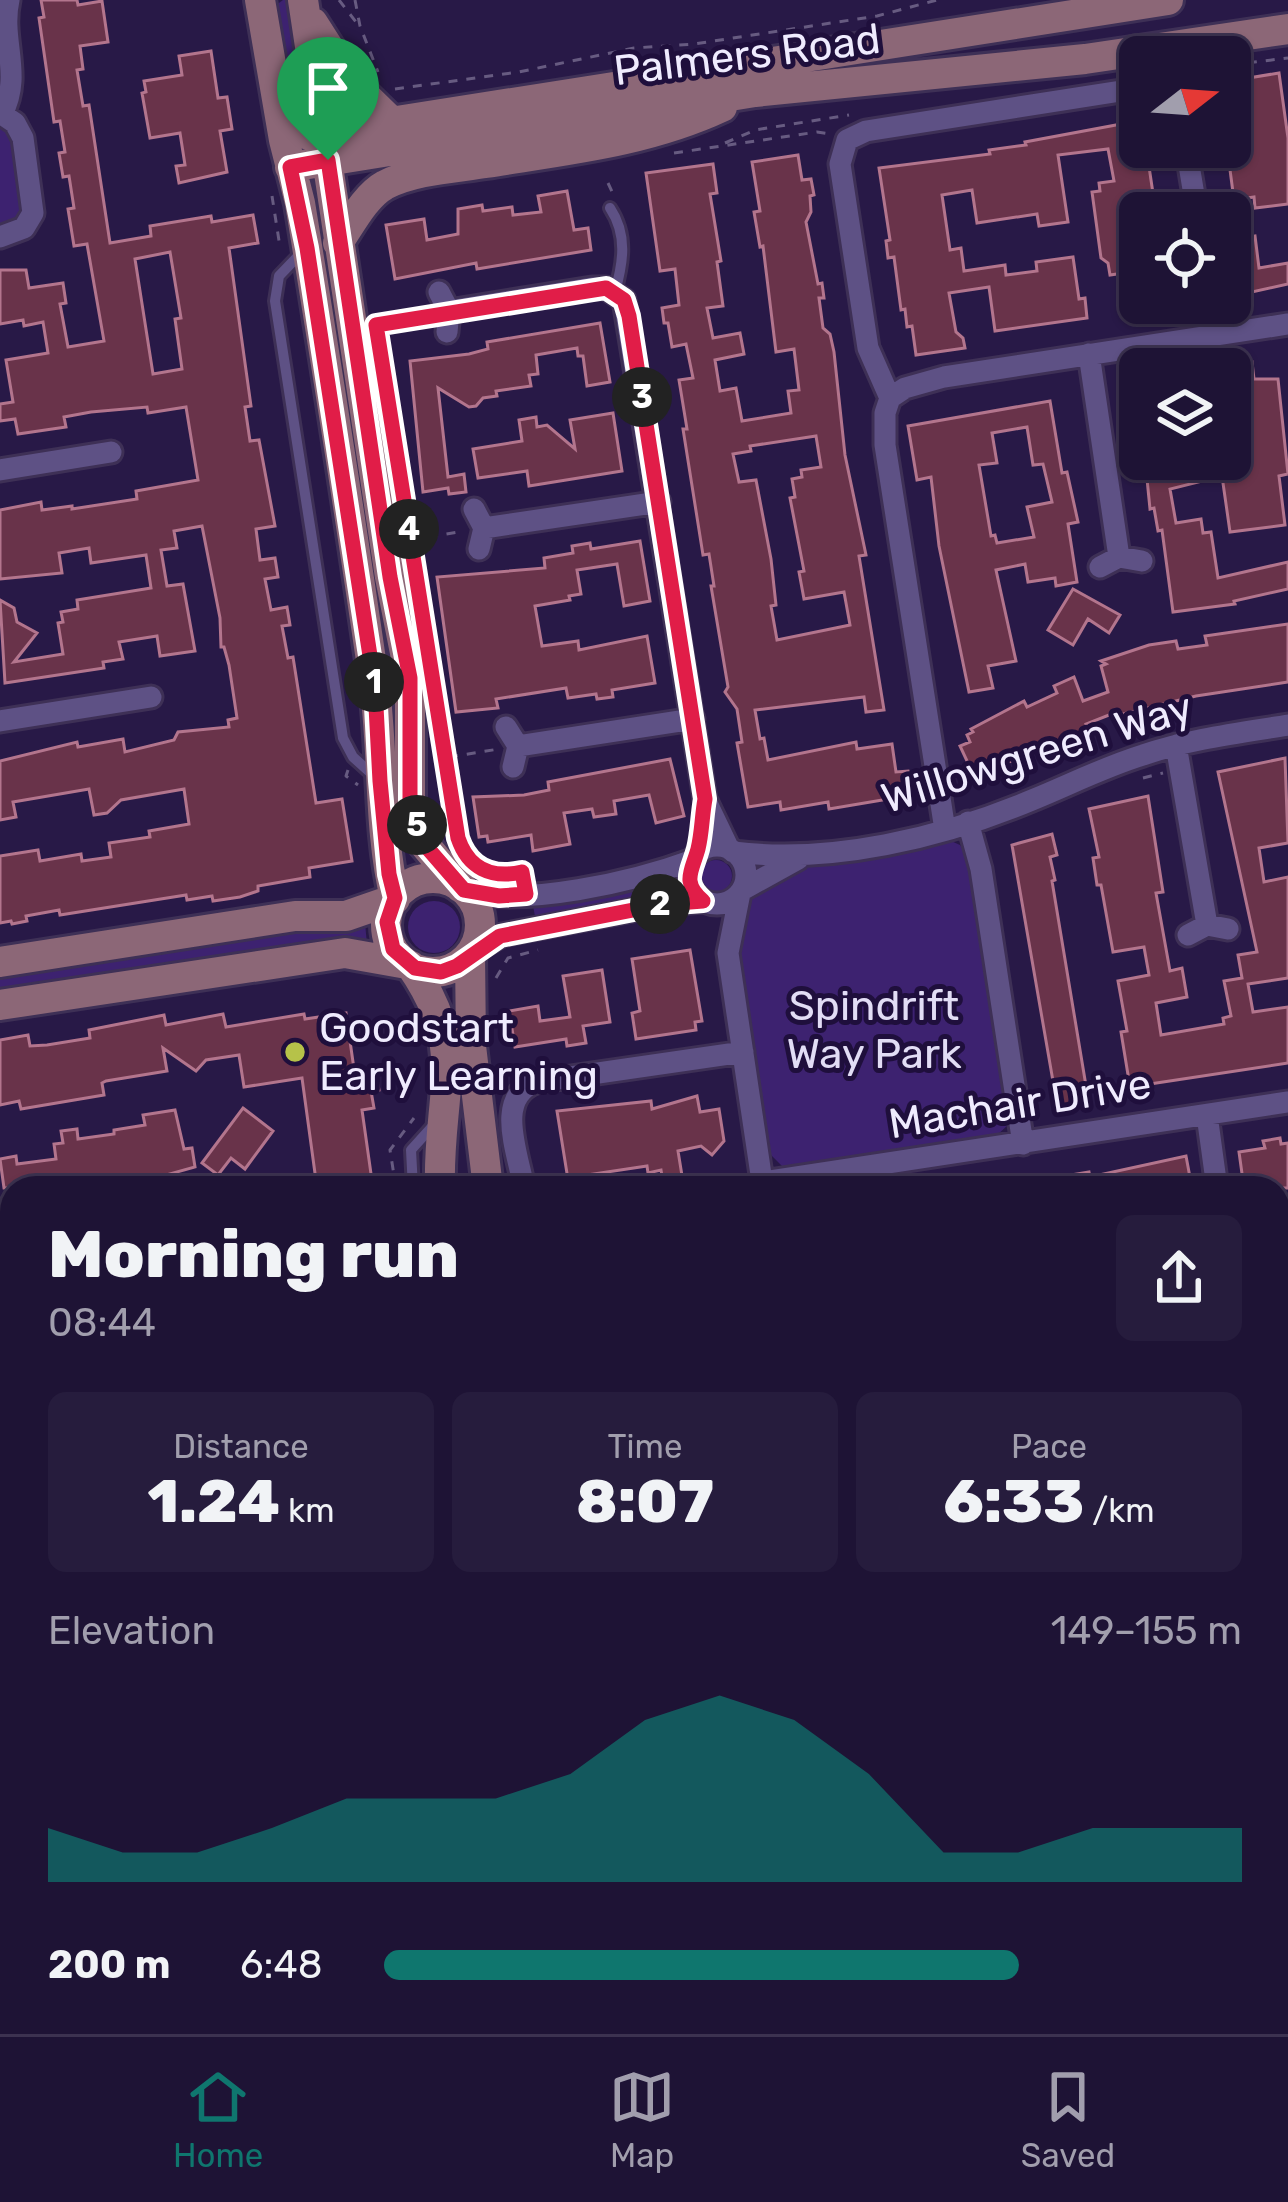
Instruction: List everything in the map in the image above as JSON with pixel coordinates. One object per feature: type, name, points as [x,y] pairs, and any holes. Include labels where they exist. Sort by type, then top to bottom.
[{"type":"main road","points":[[260,0],[307,248],[375,688],[380,781],[395,899]]},
{"type":"main road","name":"Palmers Road","points":[[327,146],[391,121],[1155,1]]},
{"type":"main road","points":[[304,5],[350,81],[391,121]]},
{"type":"main road","points":[[0,1005],[345,952],[441,972],[471,953],[478,937],[479,920],[462,889],[424,844],[410,804],[410,678],[390,577],[304,5]]},
{"type":"main road","name":"Palmers Road","points":[[287,153],[755,92],[1085,59],[1288,29]]},
{"type":"main road","points":[[338,243],[384,185],[430,172],[675,129],[755,92]]},
{"type":"main road","points":[[440,1176],[446,1032],[436,1006],[393,949],[387,918],[395,899],[411,884],[446,880],[462,889]]},
{"type":"main road","points":[[0,962],[295,916],[346,916],[395,899]]},
{"type":"main road","points":[[471,953],[471,1046],[487,1176]]},
{"type":"street","points":[[0,237],[24,228],[33,213],[23,138],[15,123],[1,113],[13,85],[6,25],[9,0]]},
{"type":"street","points":[[945,830],[885,445],[887,393],[868,348],[840,164],[847,140],[866,131],[1119,91]]},
{"type":"street","points":[[445,312],[592,288],[615,292],[624,300],[705,799],[688,872],[690,886],[705,901],[728,952],[762,1176]]},
{"type":"street","points":[[887,393],[907,378],[944,377],[1288,323]]},
{"type":"street","points":[[1214,324],[1216,334]]},
{"type":"street","points":[[1089,354],[1120,561]]},
{"type":"street","points":[[0,470],[111,452]]},
{"type":"street","points":[[479,529],[659,502]]},
{"type":"street","points":[[0,721],[151,697]]},
{"type":"street","points":[[512,747],[693,719]]},
{"type":"street","name":"Willowgreen Way","points":[[731,850],[810,855],[945,830],[1097,771],[1179,757],[1288,725]]},
{"type":"street","points":[[1179,757],[1207,930]]},
{"type":"street","points":[[705,799],[746,872],[728,952]]},
{"type":"street","points":[[968,822],[981,869],[1023,1144]]},
{"type":"street","points":[[462,889],[499,896],[632,881],[716,846],[731,850]]},
{"type":"street","name":"Willowgreen Way","points":[[741,891],[810,855]]},
{"type":"street","points":[[471,953],[500,936],[664,904],[728,902],[741,891]]},
{"type":"street","points":[[522,1176],[511,1105],[524,1087],[743,1052]]},
{"type":"street","name":"Machair Drive","points":[[820,1176],[1288,1102]]},
{"type":"street","points":[[1207,1114],[1215,1176]]},
{"type":"lane","points":[[610,208],[618,219],[624,260],[615,292]]},
{"type":"lane","points":[[412,1176],[411,1150],[441,1117]]},
{"type":"path","points":[[338,0],[360,26]]},
{"type":"path","points":[[356,0],[360,26],[378,73]]},
{"type":"path","points":[[1251,62],[1288,58]]},
{"type":"path","points":[[376,325],[445,312]]},
{"type":"path","points":[[408,519],[422,603]]},
{"type":"path","points":[[411,540],[479,529]]},
{"type":"path","points":[[436,688],[464,855]]},
{"type":"path","points":[[446,758],[512,747]]},
{"type":"path","points":[[1133,781],[1179,757]]},
{"type":"path","points":[[495,982],[508,958],[538,952],[534,930]]},
{"type":"green space","points":[[291,0],[308,106],[292,109],[272,8]]},
{"type":"green space","points":[[0,125],[15,152],[23,200],[19,216],[0,228]]},
{"type":"green space","name":"Spindrift Way Park","points":[[951,841],[970,857],[1009,1124],[995,1137],[785,1169],[769,1153],[736,943],[746,900],[795,868]]},
{"type":"green space","points":[[716,860],[727,865],[732,876],[727,887],[716,892],[705,887],[700,876],[705,865]]},
{"type":"green space","points":[[674,877],[678,894],[536,922],[532,900]]},
{"type":"green space","points":[[434,901],[453,908],[460,927],[453,946],[434,953],[415,946],[408,927],[415,908]]},
{"type":"green space","points":[[365,923],[367,944],[0,997],[0,969],[246,931]]},
{"type":"building","points":[[41,0],[77,0],[78,5],[102,1],[108,42],[80,46],[83,69],[77,70],[83,106],[89,105],[110,243],[151,236],[150,226],[253,215],[258,243],[229,248],[251,406],[245,407],[250,441],[259,440],[275,526],[256,529],[260,560],[275,558],[278,577],[265,579],[271,610],[287,607],[290,625],[282,626],[288,658],[293,657],[316,803],[342,799],[352,861],[309,868],[310,877],[258,886],[258,891],[240,897],[213,901],[212,896],[187,900],[186,895],[60,915],[59,910],[26,916],[27,921],[12,924],[0,923],[0,856],[38,850],[40,861],[81,854],[82,861],[111,857],[109,843],[150,837],[149,831],[189,824],[184,789],[121,800],[107,813],[94,815],[89,789],[13,802],[16,817],[0,820],[0,761],[77,742],[78,747],[123,739],[125,752],[174,740],[178,732],[229,727],[228,720],[237,718],[202,526],[174,531],[177,548],[161,550],[167,586],[183,584],[195,651],[160,656],[157,636],[119,642],[123,659],[103,662],[104,668],[5,683],[0,600],[14,608],[17,622],[37,633],[14,662],[63,654],[58,623],[63,622],[61,612],[78,609],[77,600],[151,588],[146,555],[91,563],[89,548],[59,553],[62,573],[0,579],[0,510],[41,502],[42,510],[72,509],[137,499],[136,491],[198,480],[186,407],[148,413],[147,407],[91,412],[64,417],[66,427],[18,434],[15,419],[0,421],[0,404],[13,402],[6,360],[48,353],[43,322],[0,324],[0,270],[26,270],[29,288],[63,283],[66,303],[60,304],[68,347],[104,341],[87,244],[74,246],[68,209],[74,208],[69,176],[63,177],[59,153],[65,152],[60,121],[54,122],[39,18],[44,17]],"holes":[[[170,252],[181,318],[175,319],[182,369],[153,374],[135,259]]]},
{"type":"building","points":[[211,51],[218,98],[227,97],[232,129],[220,131],[227,172],[179,183],[176,166],[185,165],[180,133],[150,138],[144,81],[182,75],[179,56]]},
{"type":"building","points":[[1279,73],[1288,138],[1288,204],[1255,208],[1251,192],[1233,192],[1230,168],[1251,168],[1251,78]]},
{"type":"building","points":[[1119,124],[1119,168],[1149,168],[1153,192],[1119,192],[1119,274],[1110,275],[1108,263],[1101,258],[1092,192],[1100,191],[1099,183],[1114,181],[1108,149],[1058,155],[1068,222],[1039,226],[1037,214],[977,223],[972,190],[942,195],[950,250],[961,248],[964,271],[1005,265],[1006,275],[1037,271],[1036,262],[1073,257],[1087,318],[995,331],[989,287],[949,293],[956,332],[965,348],[916,355],[912,326],[907,327],[905,309],[901,310],[894,257],[888,258],[886,241],[890,240],[879,168],[990,154],[989,150]]},
{"type":"building","points":[[798,155],[802,180],[811,179],[814,195],[806,222],[818,284],[822,283],[823,328],[830,334],[834,352],[845,455],[866,555],[859,556],[884,710],[866,712],[864,697],[755,710],[760,739],[764,738],[768,760],[856,742],[857,749],[892,744],[896,772],[908,771],[912,795],[829,809],[828,802],[781,810],[780,802],[748,807],[737,743],[742,742],[737,709],[725,692],[709,554],[703,555],[683,429],[687,429],[679,380],[693,378],[686,344],[672,347],[668,323],[664,323],[662,308],[679,305],[675,269],[660,271],[646,173],[713,164],[717,193],[710,194],[723,306],[707,308],[713,338],[740,333],[744,354],[715,360],[720,391],[736,388],[742,421],[791,413],[788,391],[799,390],[794,349],[776,352],[763,246],[754,212],[760,211],[752,162]],"holes":[[[816,436],[821,467],[801,470],[802,477],[792,479],[795,497],[790,498],[804,571],[799,572],[804,599],[844,592],[850,625],[777,640],[771,559],[756,480],[739,482],[733,454],[751,451],[750,446]]]},
{"type":"building","points":[[567,191],[574,230],[588,228],[591,250],[477,269],[476,263],[395,279],[386,225],[424,219],[427,240],[458,234],[458,209],[482,205],[483,211],[512,207],[513,215],[541,212],[538,196]]},
{"type":"building","points":[[1255,236],[1259,268],[1288,263],[1288,284],[1251,292],[1251,237]]},
{"type":"building","points":[[600,323],[610,382],[587,386],[583,356],[578,356],[577,348],[536,355],[538,374],[529,375],[531,386],[496,391],[497,396],[483,398],[476,406],[469,407],[438,388],[448,477],[464,474],[466,492],[449,494],[448,488],[423,492],[410,361],[469,354],[488,349],[487,342]]},
{"type":"building","points":[[1251,362],[1254,379],[1278,379],[1288,474],[1279,476],[1285,525],[1230,532],[1223,480],[1251,480]]},
{"type":"building","points":[[1050,401],[1062,473],[1067,472],[1078,522],[1068,524],[1077,582],[1056,586],[1055,578],[1028,582],[1025,564],[996,570],[1016,661],[988,666],[993,688],[969,692],[939,546],[931,477],[917,480],[908,426]],"holes":[[[1027,427],[1033,465],[1043,464],[1052,502],[1027,507],[1034,537],[997,543],[995,535],[991,536],[979,465],[997,463],[992,433]]]},
{"type":"building","points":[[613,413],[622,471],[529,486],[527,471],[478,478],[473,449],[522,441],[519,420],[536,417],[537,427],[547,425],[575,449],[570,420]]},
{"type":"building","points":[[1147,480],[1206,480],[1170,489],[1176,523],[1201,519],[1203,533],[1211,532],[1218,578],[1288,562],[1288,589],[1235,604],[1173,612],[1162,530],[1158,531],[1154,508],[1150,509]]},
{"type":"building","points":[[640,541],[650,601],[624,606],[617,564],[577,570],[581,594],[535,606],[542,646],[578,641],[579,650],[647,636],[655,683],[612,690],[613,697],[597,699],[596,694],[568,698],[566,688],[496,699],[498,708],[456,712],[437,577],[545,568],[544,558],[573,553],[572,546],[590,543],[591,549]]},
{"type":"building","points":[[1073,589],[1120,615],[1109,633],[1088,619],[1073,645],[1048,630]]},
{"type":"building","points":[[1288,624],[1288,682],[1114,713],[1043,751],[1041,747],[975,778],[960,746],[970,742],[971,729],[1024,701],[1027,707],[1057,693],[1054,686],[1074,677],[1083,701],[1108,692],[1101,666],[1106,664],[1101,661],[1149,645],[1176,641],[1178,649],[1207,645],[1205,636]]},
{"type":"building","points":[[1285,758],[1288,843],[1259,848],[1264,882],[1288,877],[1288,978],[1248,984],[1253,1012],[1288,1007],[1288,1063],[1130,1087],[1118,981],[1149,975],[1144,947],[1113,952],[1101,885],[1097,885],[1093,858],[1099,857],[1089,809],[1148,796],[1163,892],[1156,893],[1170,971],[1182,968],[1187,997],[1156,1003],[1161,1035],[1224,1024],[1223,1018],[1231,1016],[1224,981],[1242,978],[1238,955],[1257,952],[1218,772]]},
{"type":"building","points":[[670,759],[684,816],[656,823],[649,795],[614,801],[616,814],[594,817],[592,809],[564,813],[570,844],[533,851],[531,835],[488,842],[487,836],[479,837],[473,797],[524,795],[549,790],[548,782]]},
{"type":"building","points":[[1052,834],[1057,855],[1050,857],[1052,881],[1089,1104],[1058,1110],[1012,845]]},
{"type":"building","points":[[690,950],[702,1021],[695,1022],[696,1030],[636,1039],[632,1013],[640,1011],[632,959]]},
{"type":"building","points":[[602,970],[610,1022],[583,1026],[586,1043],[567,1046],[566,1039],[515,1047],[509,1011],[538,1006],[540,1021],[570,1017],[563,976]]},
{"type":"building","points":[[346,1013],[355,1076],[376,1073],[379,1090],[371,1091],[374,1108],[362,1110],[371,1176],[315,1176],[302,1078],[244,1087],[239,1055],[206,1060],[196,1071],[163,1048],[167,1071],[106,1081],[102,1083],[104,1095],[21,1109],[19,1101],[0,1105],[0,1040],[28,1035],[30,1046],[47,1045],[90,1038],[89,1030],[164,1015],[166,1025],[223,1014],[226,1027],[304,1014],[305,1019]]},
{"type":"building","points":[[697,1096],[700,1112],[719,1109],[724,1141],[712,1155],[701,1146],[678,1151],[682,1176],[662,1176],[661,1170],[648,1173],[647,1166],[567,1176],[557,1111],[651,1101],[652,1109]]},
{"type":"building","points":[[243,1108],[273,1131],[245,1169],[231,1158],[218,1175],[202,1163]]},
{"type":"building","points":[[175,1110],[184,1149],[192,1148],[195,1167],[162,1176],[2,1176],[0,1159],[16,1156],[17,1164],[56,1159],[54,1144],[63,1143],[61,1131],[77,1129],[78,1139],[114,1134],[114,1130],[145,1125],[143,1115]]},
{"type":"building","points":[[1280,1138],[1281,1144],[1288,1143],[1288,1176],[1242,1176],[1239,1152],[1265,1148],[1263,1141]]},
{"type":"building","points":[[1186,1156],[1190,1176],[1095,1176]]},
{"type":"place","name":"Goodstart Early Learning","points":[[295,1052]]},
{"type":"route","points":[[328,160],[390,577],[410,678],[410,804],[424,844],[464,890],[499,896],[526,894],[522,872],[506,876],[482,870],[464,855],[458,838],[376,325],[606,288],[624,300],[629,316],[705,799],[698,854],[688,872],[693,892],[703,901],[664,904],[500,936],[441,972],[415,968],[393,949],[387,922],[395,898],[380,781],[375,688],[300,203],[290,167],[328,160]]}]
